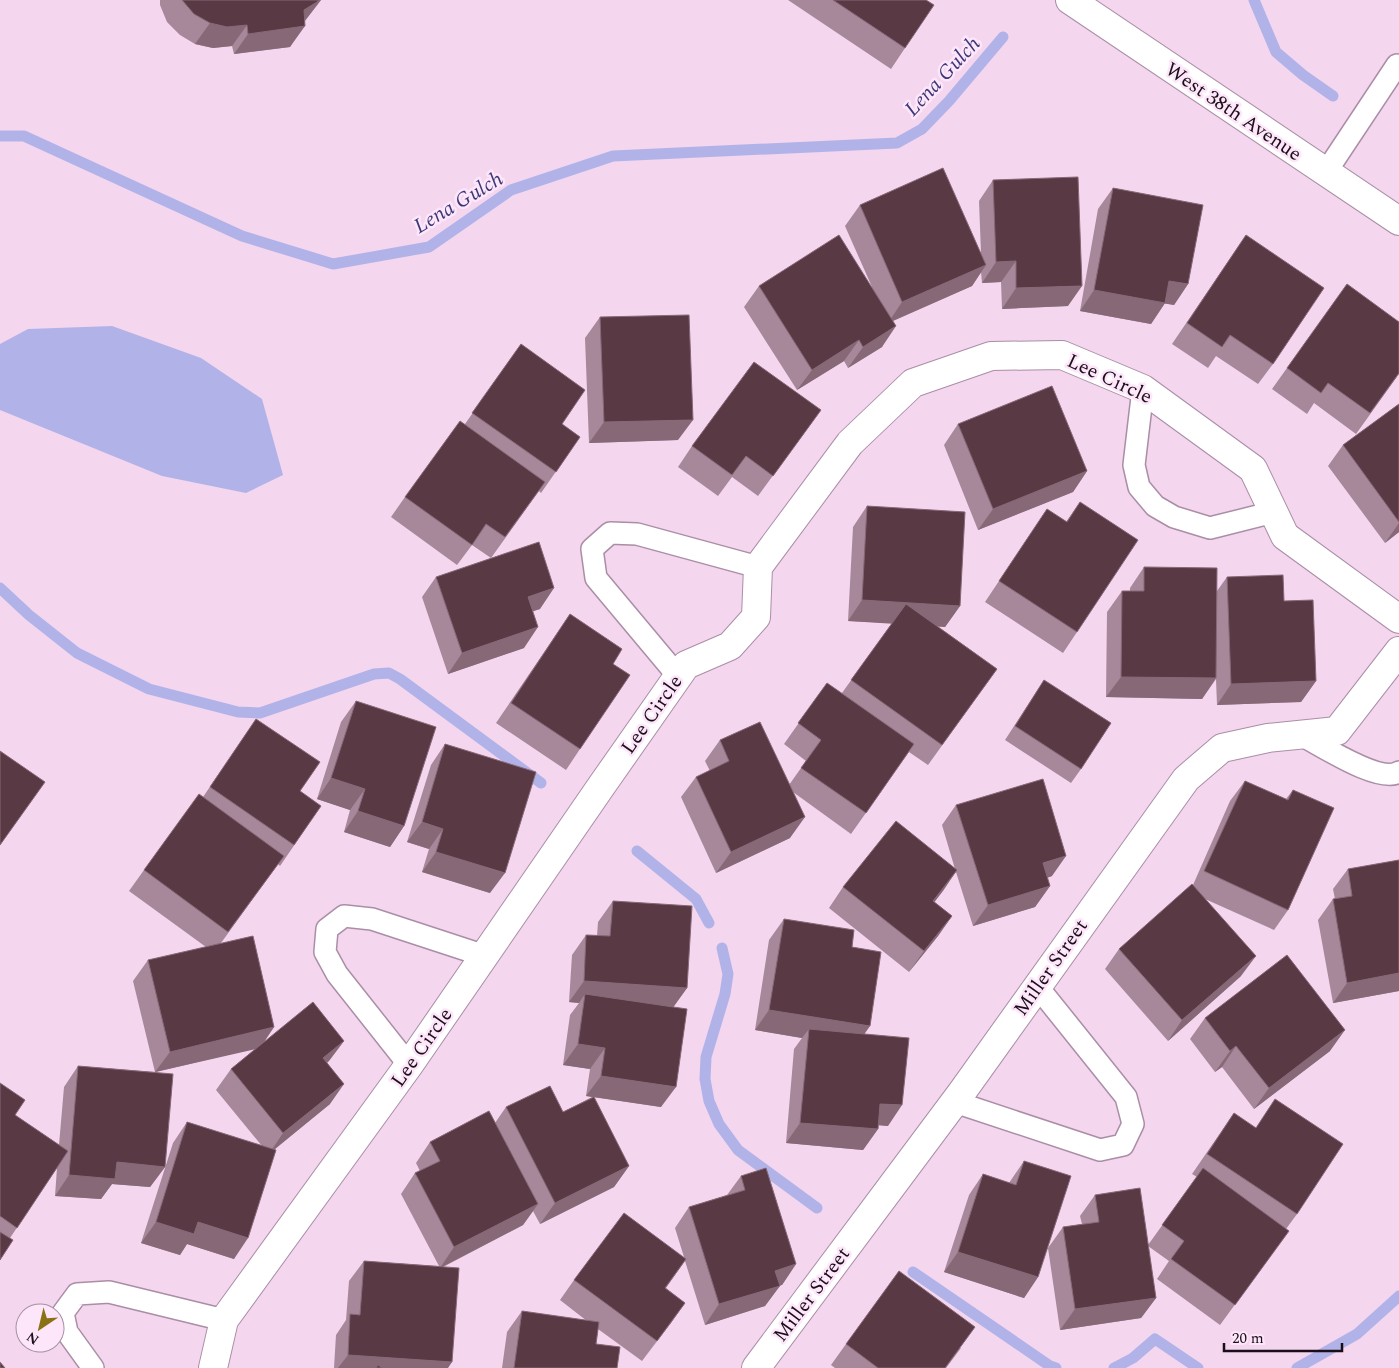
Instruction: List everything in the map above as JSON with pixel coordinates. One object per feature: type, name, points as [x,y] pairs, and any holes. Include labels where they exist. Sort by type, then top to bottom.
[{"type":"street","name":"West 38th Avenue","points":[[1070,0],[1399,221]]},
{"type":"street","name":"Lee Circle","points":[[213,1368],[224,1320],[409,1065],[678,676],[686,665],[730,646],[756,617],[758,567],[850,443],[913,383],[991,356],[1062,355],[1143,389],[1252,469],[1285,536],[1399,619]]},
{"type":"street","name":"Miller Street","points":[[758,1367],[955,1102],[1186,779],[1222,748],[1268,738],[1337,731],[1399,652]]},
{"type":"lane","points":[[1326,172],[1397,65],[1399,67]]},
{"type":"lane","points":[[1143,389],[1134,465],[1139,487],[1155,506],[1174,517],[1210,528],[1274,512]]},
{"type":"lane","points":[[678,676],[596,578],[592,549],[610,533],[637,534],[758,567]]},
{"type":"lane","points":[[1301,735],[1365,770],[1394,775],[1399,772]]},
{"type":"lane","points":[[409,1065],[337,974],[325,952],[327,929],[344,916],[372,919],[485,956]]},
{"type":"lane","points":[[955,1102],[1100,1150],[1123,1145],[1133,1124],[1126,1098],[1037,986]]},
{"type":"lane","points":[[93,1368],[67,1332],[63,1313],[77,1294],[109,1292],[224,1320]]},
{"type":"water","points":[[112,326],[201,358],[262,399],[283,475],[246,493],[162,476],[0,410],[0,344],[28,329]]},
{"type":"building","points":[[182,0],[319,0],[304,10],[305,26],[248,34],[247,25],[227,27],[210,23],[194,14]]},
{"type":"building","points":[[833,0],[926,0],[934,5],[905,48]]},
{"type":"building","points":[[943,168],[986,265],[902,302],[860,205]]},
{"type":"building","points":[[1078,177],[1082,286],[1016,288],[1016,261],[996,262],[993,180]]},
{"type":"building","points":[[1113,188],[1203,205],[1188,284],[1169,281],[1165,303],[1094,290]]},
{"type":"building","points":[[839,235],[896,326],[863,347],[859,340],[812,370],[759,286]]},
{"type":"building","points":[[1246,235],[1324,288],[1273,364],[1230,335],[1222,347],[1187,323]]},
{"type":"building","points":[[1347,284],[1399,322],[1399,373],[1370,413],[1328,383],[1321,393],[1287,368]]},
{"type":"building","points":[[689,315],[693,420],[604,422],[600,317]]},
{"type":"building","points":[[521,344],[585,390],[562,424],[580,437],[556,472],[472,413]]},
{"type":"building","points":[[754,362],[821,410],[773,476],[746,456],[732,475],[692,446]]},
{"type":"building","points":[[1052,386],[1087,471],[993,509],[958,424]]},
{"type":"building","points":[[1399,404],[1399,522],[1343,445]]},
{"type":"building","points":[[460,421],[545,482],[505,537],[486,524],[472,545],[405,497]]},
{"type":"building","points":[[1080,502],[1138,540],[1077,632],[999,581],[1047,509],[1067,522]]},
{"type":"building","points":[[867,506],[965,512],[960,606],[862,600]]},
{"type":"building","points":[[539,542],[554,588],[528,597],[538,627],[462,653],[436,577]]},
{"type":"building","points":[[1144,567],[1217,568],[1216,678],[1121,677],[1122,591],[1144,591]]},
{"type":"building","points":[[1283,575],[1284,601],[1313,600],[1316,681],[1231,684],[1227,577]]},
{"type":"building","points":[[906,604],[997,669],[942,745],[851,680]]},
{"type":"building","points":[[570,614],[622,649],[613,664],[630,675],[580,749],[511,703]]},
{"type":"building","points":[[1044,680],[1111,723],[1081,769],[1015,726]]},
{"type":"building","points":[[827,683],[914,744],[866,813],[801,768],[821,740],[798,723]]},
{"type":"building","points":[[356,701],[436,727],[404,826],[358,811],[365,789],[331,778]]},
{"type":"building","points":[[256,719],[320,762],[300,791],[321,806],[294,845],[210,787]]},
{"type":"building","points":[[760,722],[805,817],[731,852],[696,777],[729,761],[720,740]]},
{"type":"building","points":[[445,744],[536,772],[505,873],[436,852],[443,829],[422,822]]},
{"type":"building","points":[[0,751],[45,782],[0,845]]},
{"type":"building","points":[[1043,779],[1066,856],[1043,863],[1050,886],[988,905],[956,805]]},
{"type":"building","points":[[1245,781],[1288,800],[1293,790],[1334,808],[1288,910],[1204,871]]},
{"type":"building","points":[[199,794],[284,856],[228,932],[144,870]]},
{"type":"building","points":[[896,821],[957,870],[933,901],[952,916],[924,951],[843,887]]},
{"type":"building","points":[[1399,860],[1399,973],[1347,983],[1333,899],[1352,896],[1348,869]]},
{"type":"building","points":[[1192,884],[1256,956],[1182,1020],[1119,949]]},
{"type":"building","points":[[613,901],[692,906],[687,988],[584,981],[586,935],[610,936]]},
{"type":"building","points":[[784,919],[854,930],[852,947],[881,952],[870,1026],[769,1010]]},
{"type":"building","points":[[253,936],[274,1027],[170,1052],[148,960]]},
{"type":"building","points":[[1287,955],[1345,1030],[1269,1088],[1236,1046],[1230,1051],[1205,1018]]},
{"type":"building","points":[[585,994],[687,1009],[676,1087],[601,1076],[605,1048],[578,1044]]},
{"type":"building","points":[[313,1002],[344,1041],[323,1058],[344,1084],[283,1133],[231,1069]]},
{"type":"building","points":[[809,1029],[909,1038],[902,1105],[880,1104],[878,1129],[800,1123]]},
{"type":"building","points":[[78,1066],[173,1074],[165,1167],[117,1162],[115,1179],[69,1175]]},
{"type":"building","points":[[0,1083],[25,1100],[15,1115],[68,1151],[17,1228],[0,1216]]},
{"type":"building","points":[[550,1086],[563,1112],[594,1097],[629,1166],[555,1203],[506,1107]]},
{"type":"building","points":[[1275,1099],[1343,1144],[1297,1214],[1207,1154],[1234,1113],[1256,1128]]},
{"type":"building","points":[[489,1111],[538,1204],[454,1247],[415,1173],[440,1161],[430,1142]]},
{"type":"building","points":[[187,1122],[276,1150],[248,1238],[198,1222],[194,1234],[156,1222]]},
{"type":"building","points":[[1024,1161],[1071,1176],[1038,1277],[958,1252],[983,1174],[1016,1185]]},
{"type":"building","points":[[766,1168],[796,1264],[775,1271],[780,1286],[719,1304],[689,1207],[745,1190],[741,1176]]},
{"type":"building","points":[[1203,1168],[1289,1231],[1235,1305],[1171,1259],[1184,1241],[1162,1225]]},
{"type":"building","points":[[1140,1188],[1156,1298],[1075,1309],[1063,1227],[1099,1222],[1095,1195]]},
{"type":"building","points":[[624,1213],[686,1259],[665,1288],[685,1303],[657,1341],[574,1280]]},
{"type":"building","points":[[0,1232],[13,1240],[0,1260]]},
{"type":"building","points":[[364,1261],[459,1268],[452,1362],[348,1355],[350,1314],[360,1315]]},
{"type":"building","points":[[899,1271],[975,1327],[945,1368],[878,1368],[846,1344]]},
{"type":"building","points":[[522,1311],[599,1322],[596,1344],[620,1347],[617,1368],[514,1368]]},
{"type":"waterway","name":"Lena Gulch","points":[[1254,0],[1276,52],[1303,75],[1333,96]]},
{"type":"waterway","name":"Lena Gulch","points":[[0,136],[24,136],[242,236],[333,264],[429,247],[511,190],[613,156],[897,143],[922,129],[949,101],[1003,37]]},
{"type":"waterway","points":[[0,588],[29,615],[77,653],[149,689],[238,712],[260,713],[374,674],[389,673],[400,679],[541,783]]},
{"type":"waterway","points":[[637,851],[696,899],[709,923]]},
{"type":"waterway","points":[[722,948],[728,974],[725,994],[706,1057],[705,1079],[709,1101],[719,1124],[738,1150],[817,1208]]},
{"type":"waterway","points":[[913,1272],[1050,1366],[1056,1368]]},
{"type":"waterway","points":[[1297,1368],[1357,1334],[1399,1296]]},
{"type":"waterway","points":[[1114,1368],[1133,1358],[1155,1339],[1198,1368]]}]
